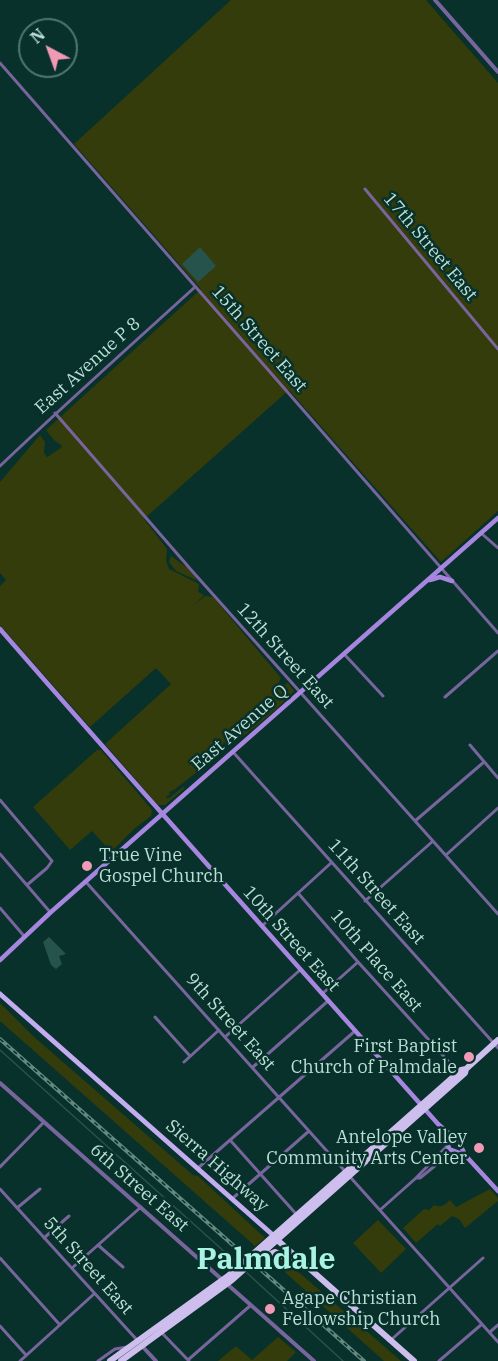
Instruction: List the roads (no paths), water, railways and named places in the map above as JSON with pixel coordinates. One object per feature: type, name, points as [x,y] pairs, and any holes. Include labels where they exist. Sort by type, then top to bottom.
[{"type":"highway","points":[[423,1107],[458,1072],[466,1069],[497,1044]]},
{"type":"highway","points":[[110,1361],[129,1348],[161,1332],[225,1282],[423,1107],[465,1073],[466,1069]]},
{"type":"highway","points":[[121,1361],[140,1344],[255,1260],[297,1215],[348,1173]]},
{"type":"highway","name":"Sierra Highway","points":[[276,1238],[414,1361]]},
{"type":"highway","points":[[255,1260],[275,1252],[297,1264],[306,1266]]},
{"type":"main road","name":"East Avenue Q","points":[[0,960],[85,881],[345,655],[498,518]]},
{"type":"main road","points":[[428,580],[440,577],[452,580]]},
{"type":"main road","name":"10th Street East","points":[[0,629],[261,926],[423,1107],[455,1139],[456,1149]]},
{"type":"main road","name":"Sierra Highway","points":[[0,994],[276,1238]]},
{"type":"main road","name":"10th Street East","points":[[444,1130],[448,1143]]},
{"type":"main road","points":[[455,1139],[448,1143],[465,1155],[498,1191]]},
{"type":"street","points":[[435,0],[498,72]]},
{"type":"street","name":"15th Street East","points":[[0,63],[498,633]]},
{"type":"street","name":"17th Street East","points":[[365,189],[498,349]]},
{"type":"street","name":"East Avenue P 8","points":[[0,466],[55,413],[195,287]]},
{"type":"street","name":"12th Street East","points":[[55,413],[300,693],[498,914]]},
{"type":"street","points":[[481,533],[498,548]]},
{"type":"street","points":[[445,697],[498,651]]},
{"type":"street","points":[[345,655],[383,696]]},
{"type":"street","points":[[470,745],[498,778]]},
{"type":"street","name":"11th Street East","points":[[233,753],[497,1044]]},
{"type":"street","points":[[415,821],[484,762]]},
{"type":"street","points":[[0,800],[51,858],[51,864],[27,885]]},
{"type":"street","points":[[446,855],[498,808]]},
{"type":"street","points":[[365,901],[433,841]]},
{"type":"street","points":[[0,854],[51,912]]},
{"type":"street","points":[[261,926],[331,863]]},
{"type":"street","name":"9th Street East","points":[[85,881],[498,1342]]},
{"type":"street","name":"10th Place East","points":[[298,893],[358,963],[458,1072]]},
{"type":"street","points":[[0,908],[25,937]]},
{"type":"street","points":[[322,994],[358,963]]},
{"type":"street","points":[[225,1037],[301,970]]},
{"type":"street","points":[[253,1067],[328,1000]]},
{"type":"street","points":[[155,1017],[190,1056]]},
{"type":"street","points":[[184,1062],[219,1030]]},
{"type":"street","points":[[197,1169],[355,1031]]},
{"type":"street","name":"6th Street East","points":[[0,1083],[314,1361]]},
{"type":"street","points":[[0,1167],[44,1122]]},
{"type":"street","points":[[232,1200],[310,1131]]},
{"type":"street","points":[[230,1140],[297,1215]]},
{"type":"street","points":[[381,1210],[416,1178],[448,1143]]},
{"type":"street","points":[[416,1178],[420,1178],[456,1149]]},
{"type":"street","name":"5th Street East","points":[[0,1189],[156,1361]]},
{"type":"street","points":[[17,1208],[39,1189]]},
{"type":"street","points":[[72,1268],[141,1207]]},
{"type":"street","points":[[44,1238],[69,1216]]},
{"type":"street","points":[[98,1245],[123,1267]]},
{"type":"street","points":[[0,1258],[60,1325]]},
{"type":"street","points":[[391,1340],[483,1258]]},
{"type":"street","points":[[20,1361],[95,1294]]},
{"type":"street","points":[[161,1332],[188,1360],[251,1305]]},
{"type":"street","points":[[439,1361],[482,1324]]},
{"type":"street","points":[[490,1332],[498,1325]]},
{"type":"street","points":[[0,1326],[26,1355]]},
{"type":"street","points":[[99,1361],[115,1349],[126,1346],[129,1348]]},
{"type":"water","points":[[200,247],[216,266],[198,282],[182,264]]},
{"type":"water","points":[[49,937],[66,954],[59,956],[62,964],[56,969],[51,965],[43,942]]},
{"type":"waterway","points":[[0,1050],[237,1263]]},
{"type":"waterway","points":[[247,1273],[343,1361]]},
{"type":"railway","points":[[0,1039],[364,1361]]},
{"type":"place","name":"True Vine Gospel Church","points":[[87,866]]},
{"type":"place","name":"First Baptist Church of Palmdale","points":[[469,1057]]},
{"type":"place","name":"Antelope Valley Community Arts Center","points":[[479,1148]]},
{"type":"place","name":"Agape Christian Fellowship Church","points":[[270,1309]]},
{"type":"district","name":"Palmdale","points":[[266,1260]]}]
